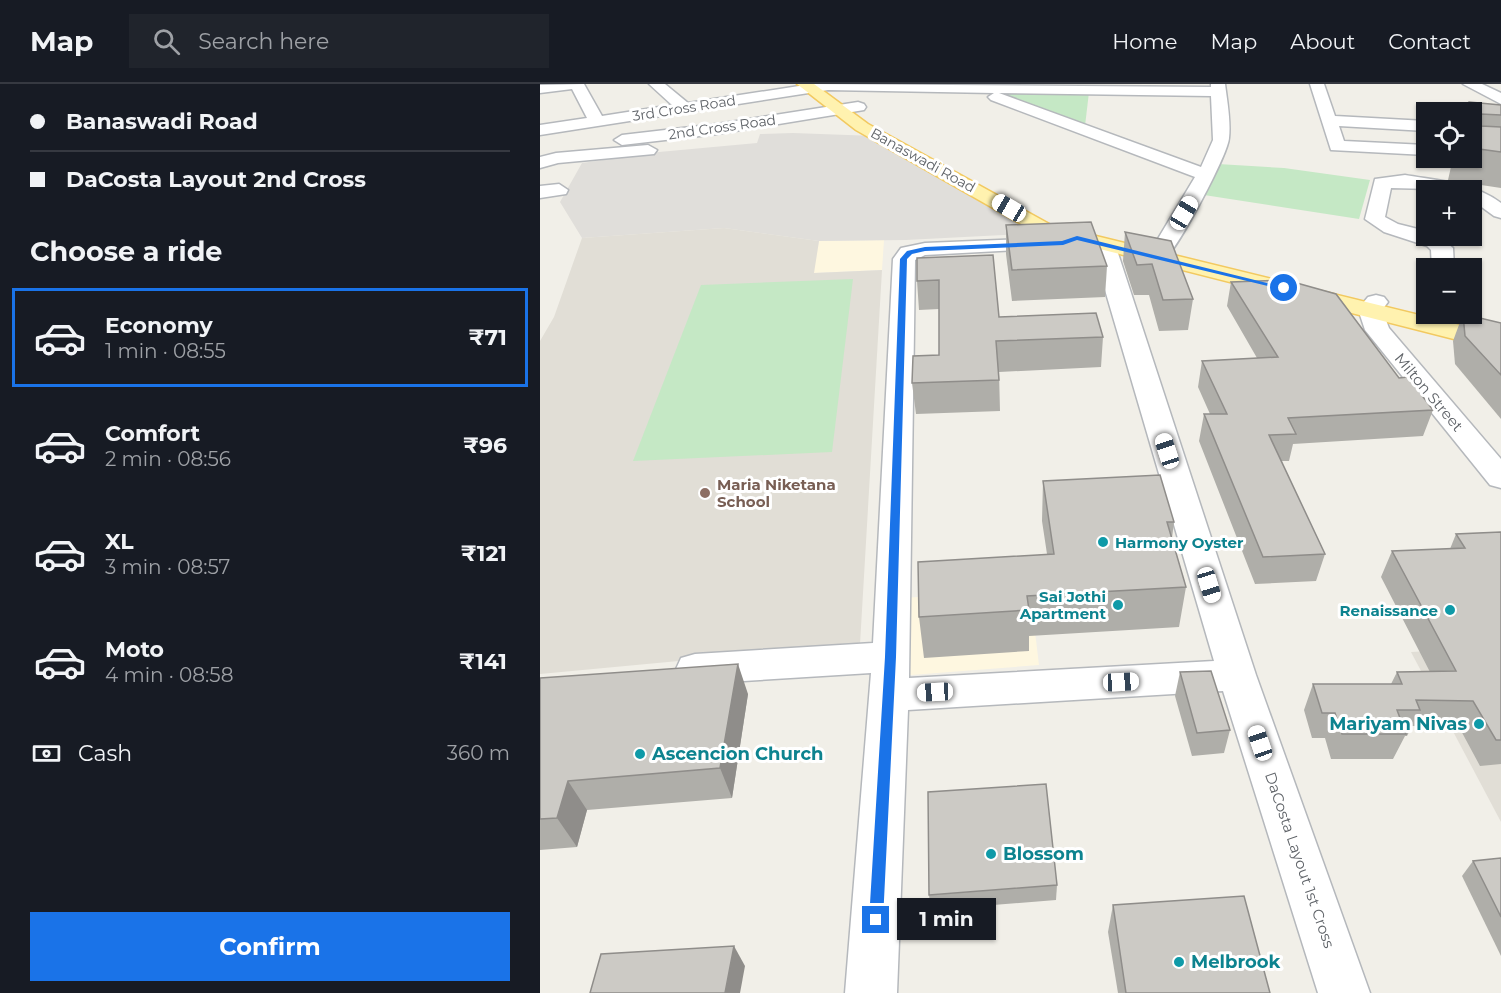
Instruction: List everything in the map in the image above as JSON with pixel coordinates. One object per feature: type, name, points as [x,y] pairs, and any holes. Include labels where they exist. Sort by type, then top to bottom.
[{"type":"main road","name":"Banaswadi Road","points":[[817,86],[849,108],[862,127],[1044,229],[1096,239],[1373,306],[1501,343]]},
{"type":"main road","name":"Banaswadi Road","points":[[1373,306],[1416,312]]},
{"type":"main road","name":"Banaswadi Road","points":[[1468,324],[1501,334]]},
{"type":"street","points":[[540,89],[575,84],[597,122]]},
{"type":"street","points":[[656,84],[685,108]]},
{"type":"street","points":[[1317,84],[1337,146],[1416,150]]},
{"type":"street","points":[[1470,84],[1501,99]]},
{"type":"street","name":"3rd Cross Road","points":[[540,130],[817,86],[972,89],[1219,88]]},
{"type":"street","points":[[1158,254],[1206,175],[1221,140],[1219,88]]},
{"type":"street","points":[[972,89],[1206,175]]},
{"type":"street","name":"2nd Cross Road","points":[[563,144],[586,144],[717,129],[849,108]]},
{"type":"street","points":[[1328,120],[1416,125]]},
{"type":"street","points":[[540,163],[556,158],[690,146]]},
{"type":"street","points":[[1416,183],[1405,181],[1382,183],[1375,219],[1389,227],[1416,235]]},
{"type":"street","points":[[1482,198],[1501,212]]},
{"type":"street","points":[[871,993],[890,676],[904,259],[909,253],[925,249],[1063,243],[1096,239]]},
{"type":"street","name":"DaCosta Layout 1st Cross","points":[[1096,239],[1104,249],[1237,675],[1344,993]]},
{"type":"street","name":"Milton Street","points":[[1373,306],[1377,330],[1501,478]]},
{"type":"street","points":[[665,671],[890,676],[1237,675]]},
{"type":"shaded area","points":[[760,134],[875,136],[1040,233],[906,240],[819,241],[724,228],[582,238],[560,202],[582,163],[659,152],[757,143]]},
{"type":"shaded area","name":"Maria Niketana School","points":[[724,228],[819,241],[814,273],[882,270],[860,644],[540,674],[540,341],[554,317],[582,238]]},
{"type":"shaded area","points":[[884,240],[882,270],[813,273],[819,241]]},
{"type":"shaded area","points":[[1030,590],[1039,665],[898,676],[902,598]]},
{"type":"shaded area","name":"Mariyam Nivas","points":[[1501,647],[1501,822],[1411,652]]},
{"type":"green space","points":[[987,91],[1089,92],[1085,126]]},
{"type":"green space","points":[[1218,164],[1284,168],[1370,180],[1359,219],[1204,195]]},
{"type":"green space","points":[[853,279],[832,452],[633,461],[701,285]]},
{"type":"building","points":[[1482,103],[1501,105],[1501,115],[1482,114]]},
{"type":"building","points":[[1482,126],[1501,127],[1501,152],[1482,149]]},
{"type":"building","points":[[1091,222],[1107,266],[1012,270],[1006,225]]},
{"type":"building","points":[[1125,232],[1171,241],[1193,299],[1163,300],[1152,264],[1137,265]]},
{"type":"building","points":[[993,255],[999,317],[1096,313],[1103,337],[996,341],[999,380],[912,383],[913,356],[939,355],[939,280],[917,281],[917,258]]},
{"type":"building","points":[[1286,280],[1336,294],[1399,378],[1408,377],[1433,410],[1288,418],[1296,434],[1269,435],[1325,554],[1263,557],[1204,414],[1227,414],[1202,361],[1278,357],[1231,282]]},
{"type":"building","points":[[1482,318],[1501,323],[1501,375],[1465,336],[1464,324],[1482,324]]},
{"type":"building","points":[[1160,475],[1174,522],[1167,522],[1186,587],[1027,596],[1029,610],[919,617],[918,562],[1054,554],[1043,481]]},
{"type":"building","points":[[1501,532],[1501,740],[1496,740],[1473,701],[1416,700],[1420,710],[1397,710],[1406,734],[1342,734],[1335,713],[1322,713],[1313,684],[1402,684],[1397,672],[1456,671],[1392,551],[1465,548],[1456,534]]},
{"type":"building","name":"Ascencion Church","points":[[738,664],[720,768],[568,781],[557,818],[540,819],[540,678]]},
{"type":"building","points":[[1211,671],[1230,730],[1197,733],[1180,672]]},
{"type":"building","name":"Blossom","points":[[1046,784],[1057,885],[929,895],[928,792]]},
{"type":"building","points":[[1501,858],[1501,917],[1473,861]]},
{"type":"building","name":"Melbrook","points":[[1244,896],[1270,993],[1126,993],[1113,905]]},
{"type":"building","points":[[734,946],[725,993],[590,993],[601,954]]},
{"type":"place","name":"Maria Niketana School","points":[[705,493]]},
{"type":"place","name":"Harmony Oyster","points":[[1103,542]]},
{"type":"place","name":"Sai Jothi Apartment","points":[[1118,605]]},
{"type":"place","name":"Renaissance","points":[[1450,610]]},
{"type":"place","name":"Mariyam Nivas","points":[[1479,724]]},
{"type":"place","name":"Ascencion Church","points":[[640,754]]},
{"type":"place","name":"Blossom","points":[[991,854]]},
{"type":"place","name":"Melbrook","points":[[1179,962]]},
{"type":"route","points":[[876,920],[891,657],[904,259],[916,250],[1063,243],[1077,238],[1284,288]]}]
